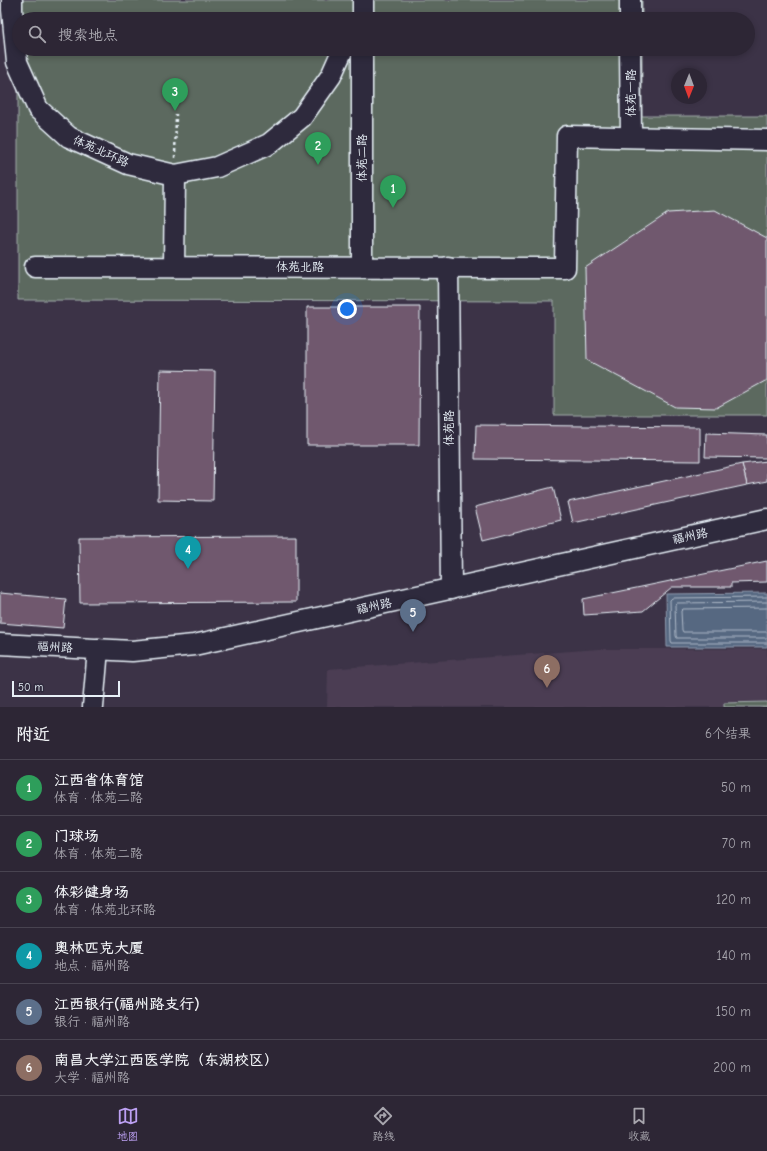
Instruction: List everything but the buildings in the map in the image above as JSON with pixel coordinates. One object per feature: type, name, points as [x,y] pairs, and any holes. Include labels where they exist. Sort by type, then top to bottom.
[{"type":"street","points":[[630,0],[630,12]]},
{"type":"street","name":"体苑北环路","points":[[16,56],[17,62],[38,109],[69,137],[128,164],[174,175],[217,167],[269,144],[302,117],[331,76],[340,56]]},
{"type":"street","name":"体苑二路","points":[[362,56],[362,267]]},
{"type":"street","name":"体苑一路","points":[[630,56],[631,136]]},
{"type":"street","name":"体苑北路","points":[[35,267],[565,268],[567,136],[631,136]]},
{"type":"street","points":[[631,136],[767,140]]},
{"type":"street","points":[[174,175],[174,267]]},
{"type":"street","name":"体苑路","points":[[448,267],[451,589]]},
{"type":"street","name":"福州路","points":[[0,644],[132,651],[194,645],[767,519]]},
{"type":"street","points":[[93,707],[98,649]]},
{"type":"path","points":[[174,175],[176,114]]},
{"type":"shaded area","points":[[599,649],[767,649],[767,707],[327,707],[328,669]]},
{"type":"green space","points":[[16,0],[642,0],[642,12],[17,12]]},
{"type":"green space","points":[[18,56],[642,56],[642,116],[767,116],[767,415],[554,415],[554,301],[18,300]]},
{"type":"green space","points":[[767,702],[767,707],[724,707],[724,703]]},
{"type":"water","points":[[767,593],[767,647],[667,647],[666,594]]},
{"type":"place","name":"体彩健身场","points":[[175,111]]},
{"type":"place","name":"门球场","points":[[318,165]]},
{"type":"place","name":"江西省体育馆","points":[[393,208]]},
{"type":"place","name":"奥林匹克大厦","points":[[188,569]]},
{"type":"place","name":"江西银行(福州路支行)","points":[[413,632]]},
{"type":"place","name":"南昌大学江西医学院（东湖校区）","points":[[547,688]]}]
